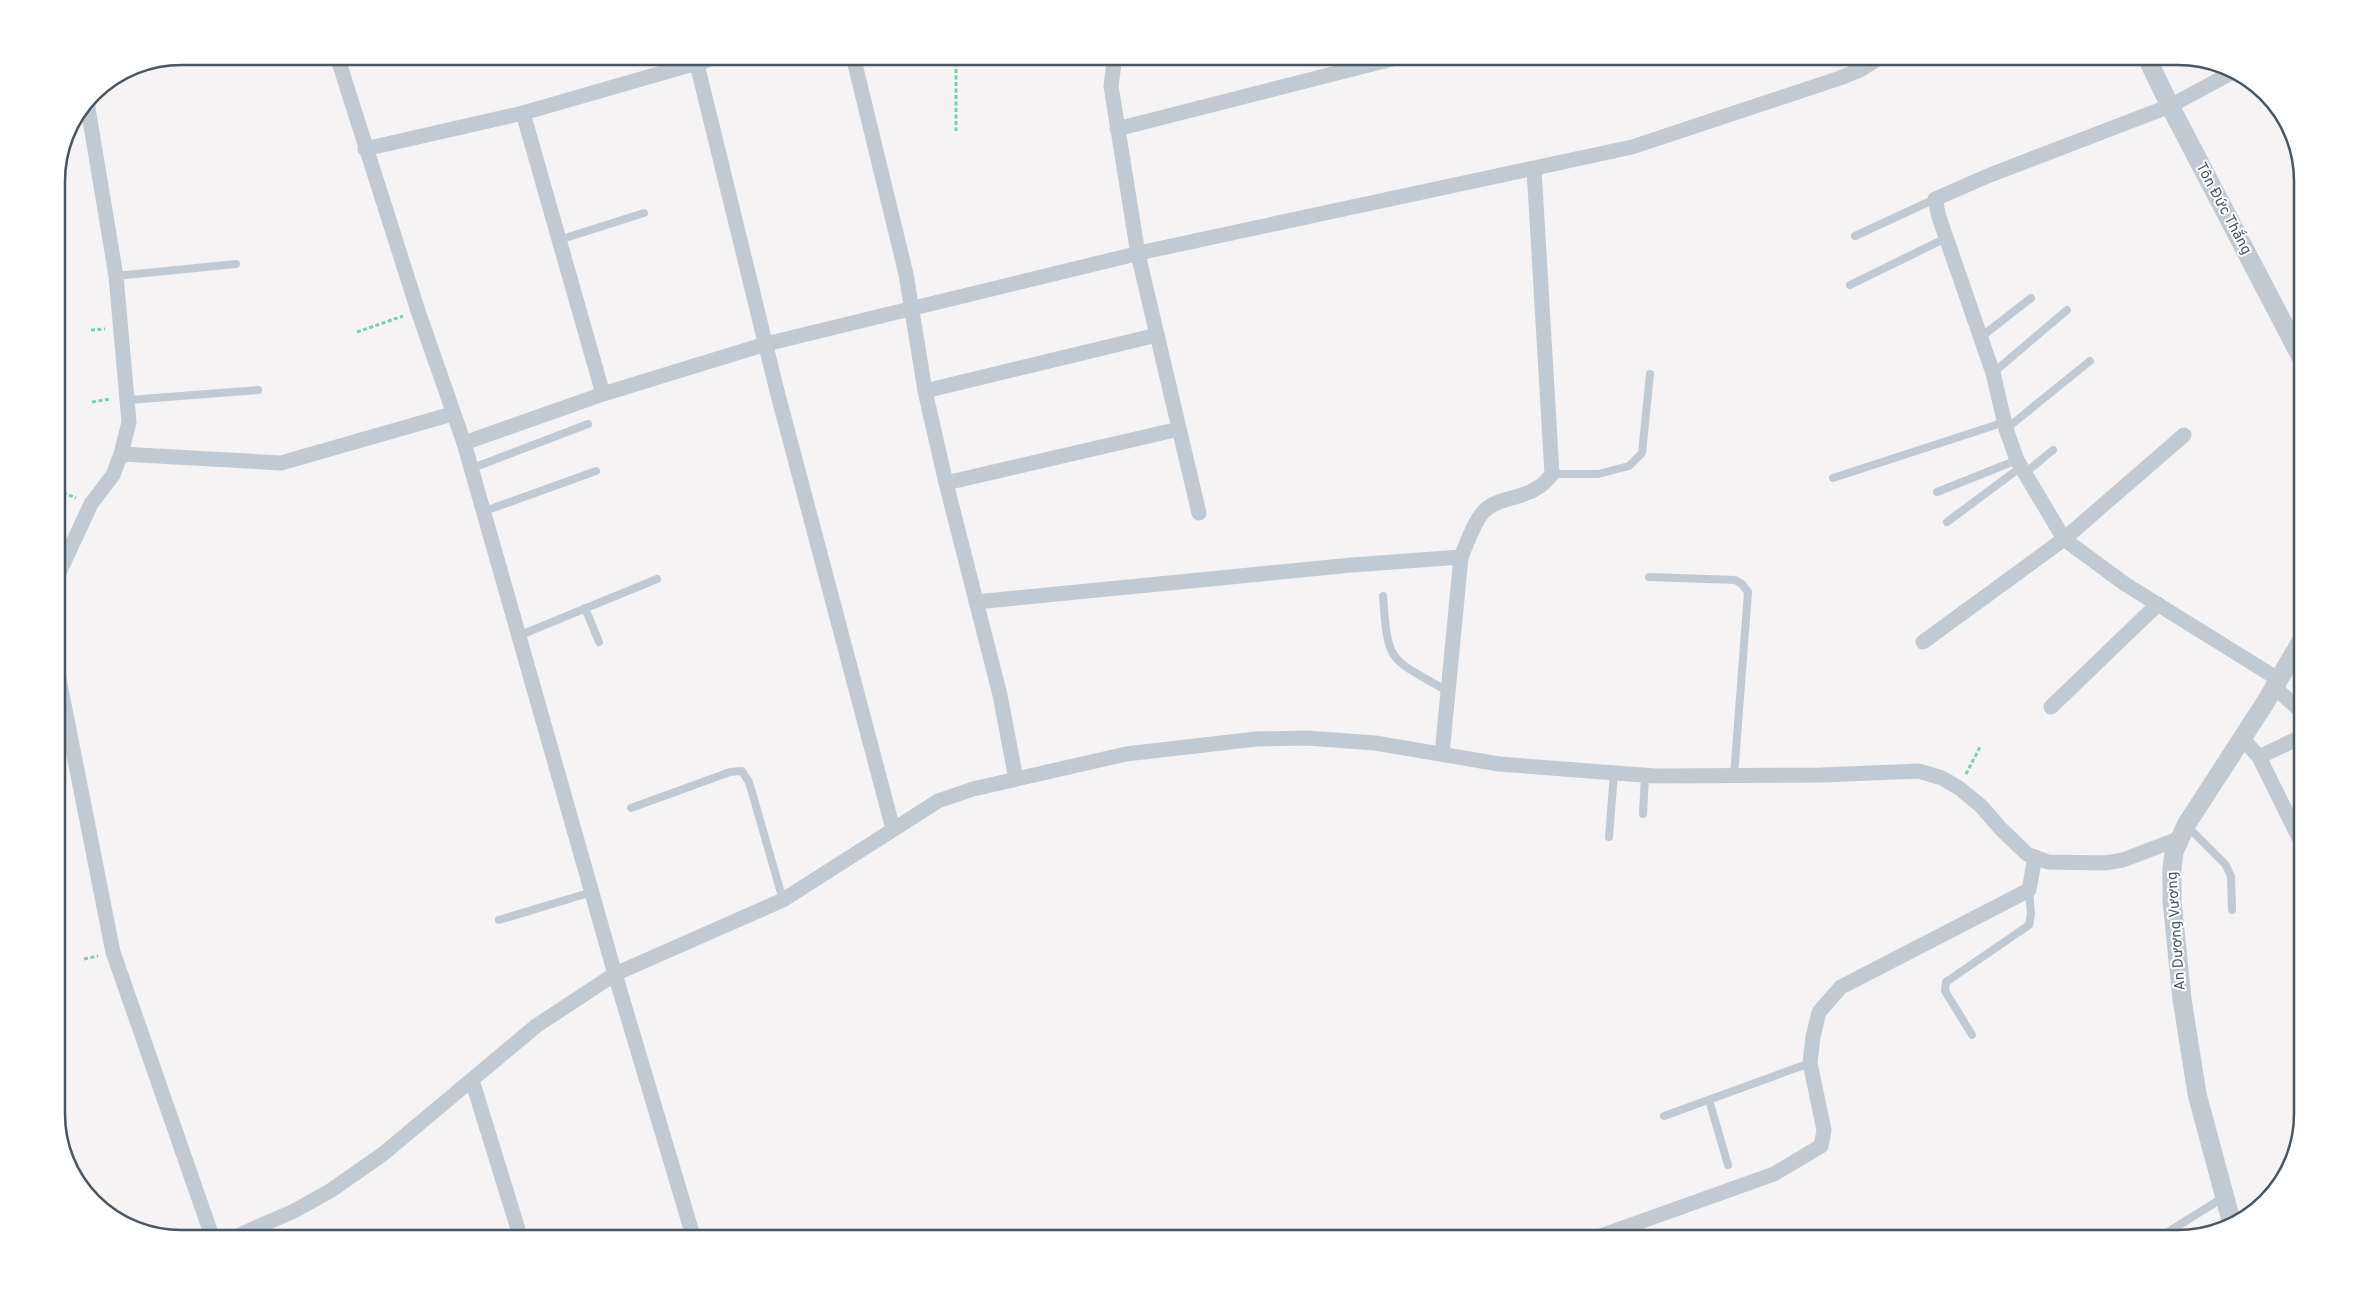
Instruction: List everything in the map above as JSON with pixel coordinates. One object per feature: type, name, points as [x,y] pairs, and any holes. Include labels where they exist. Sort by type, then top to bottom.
[{"type":"street","points":[[339,65],[452,414],[464,443],[482,512],[691,1230]]},
{"type":"street","points":[[365,149],[523,113],[680,65]]},
{"type":"street","points":[[697,65],[766,344],[893,829]]},
{"type":"street","points":[[855,65],[906,274],[925,390],[946,484],[1000,695],[1016,779]]},
{"type":"street","points":[[1114,65],[1110,86],[1138,254],[1199,513]]},
{"type":"street","points":[[1117,129],[1369,65]]},
{"type":"street","points":[[464,443],[602,394],[766,344],[1138,254],[1632,148],[1853,65]]},
{"type":"street","name":"Tôn Đức Thắng","points":[[2150,65],[2294,346]]},
{"type":"street","points":[[2226,76],[2170,106],[1990,175],[1935,200],[1946,238],[1994,373],[2006,426],[2021,467],[2064,539],[2125,584],[2276,683],[2294,703]]},
{"type":"street","points":[[65,558],[91,504],[112,475],[122,454],[129,422],[116,276],[89,112]]},
{"type":"street","points":[[523,113],[602,394]]},
{"type":"street","points":[[1442,754],[1461,557],[1482,513],[1491,506],[1532,492],[1546,482],[1552,474],[1534,169]]},
{"type":"street","points":[[925,390],[1157,335]]},
{"type":"street","points":[[122,454],[281,463],[452,414]]},
{"type":"street","points":[[946,484],[1179,429]]},
{"type":"street","points":[[1923,642],[2064,539],[2184,435]]},
{"type":"street","points":[[976,602],[1461,557]]},
{"type":"street","points":[[2051,707],[2158,604]]},
{"type":"street","name":"An Dương Vương","points":[[2230,1217],[2197,1094],[2182,998],[2172,902],[2172,869],[2182,832],[2294,653]]},
{"type":"street","points":[[65,714],[113,952],[210,1230]]},
{"type":"street","points":[[250,1230],[294,1211],[330,1191],[383,1154],[536,1026],[616,974],[783,900],[938,801],[973,788],[1126,754],[1256,739],[1307,738],[1375,743],[1499,764],[1645,776],[1734,776],[1918,771],[1942,778],[1959,788],[1981,806],[2013,841],[2035,858],[2048,862],[2105,863],[2123,860],[2182,832]]},
{"type":"street","points":[[2242,738],[2259,757],[2294,828]]},
{"type":"street","points":[[2259,757],[2294,740]]},
{"type":"street","points":[[1617,1230],[1774,1174],[1821,1146],[1824,1130],[1810,1064],[1819,1012],[1841,987],[2029,890],[2035,858]]},
{"type":"street","points":[[472,1080],[518,1230]]},
{"type":"street","points":[[265,1223],[266,1230]]},
{"type":"lane","points":[[1855,236],[1935,200]]},
{"type":"lane","points":[[559,240],[644,212]]},
{"type":"lane","points":[[1850,285],[1946,238]]},
{"type":"lane","points":[[116,276],[236,264]]},
{"type":"lane","points":[[1981,337],[2031,298]]},
{"type":"lane","points":[[1994,373],[2068,310]]},
{"type":"lane","points":[[1833,478],[2006,426],[2090,361]]},
{"type":"lane","points":[[1552,474],[1598,474],[1629,466],[1642,453],[1650,374]]},
{"type":"lane","points":[[128,400],[258,390]]},
{"type":"lane","points":[[470,469],[588,424]]},
{"type":"lane","points":[[1946,522],[2021,467],[2053,450]]},
{"type":"lane","points":[[1937,492],[2021,467]]},
{"type":"lane","points":[[482,512],[596,471]]},
{"type":"lane","points":[[1649,577],[1735,580],[1742,584],[1748,592],[1734,776]]},
{"type":"lane","points":[[518,636],[657,579]]},
{"type":"lane","points":[[1384,596],[1387,640],[1392,655],[1400,663],[1448,691]]},
{"type":"lane","points":[[586,608],[598,642]]},
{"type":"lane","points":[[631,808],[730,772],[742,771],[749,782],[783,900]]},
{"type":"lane","points":[[1609,837],[1614,773]]},
{"type":"lane","points":[[1643,814],[1645,776]]},
{"type":"lane","points":[[2182,832],[2225,864],[2231,876],[2232,910]]},
{"type":"lane","points":[[1972,1035],[1945,991],[1946,982],[2029,925],[2031,914],[2029,890]]},
{"type":"lane","points":[[499,920],[592,892]]},
{"type":"lane","points":[[1664,1116],[1810,1064]]},
{"type":"lane","points":[[1709,1100],[1728,1165]]},
{"type":"lane","points":[[2171,1230],[2224,1197]]},
{"type":"path","points":[[956,65],[956,131]]},
{"type":"path","points":[[356,332],[418,311]]},
{"type":"path","points":[[1959,788],[1980,747]]}]
